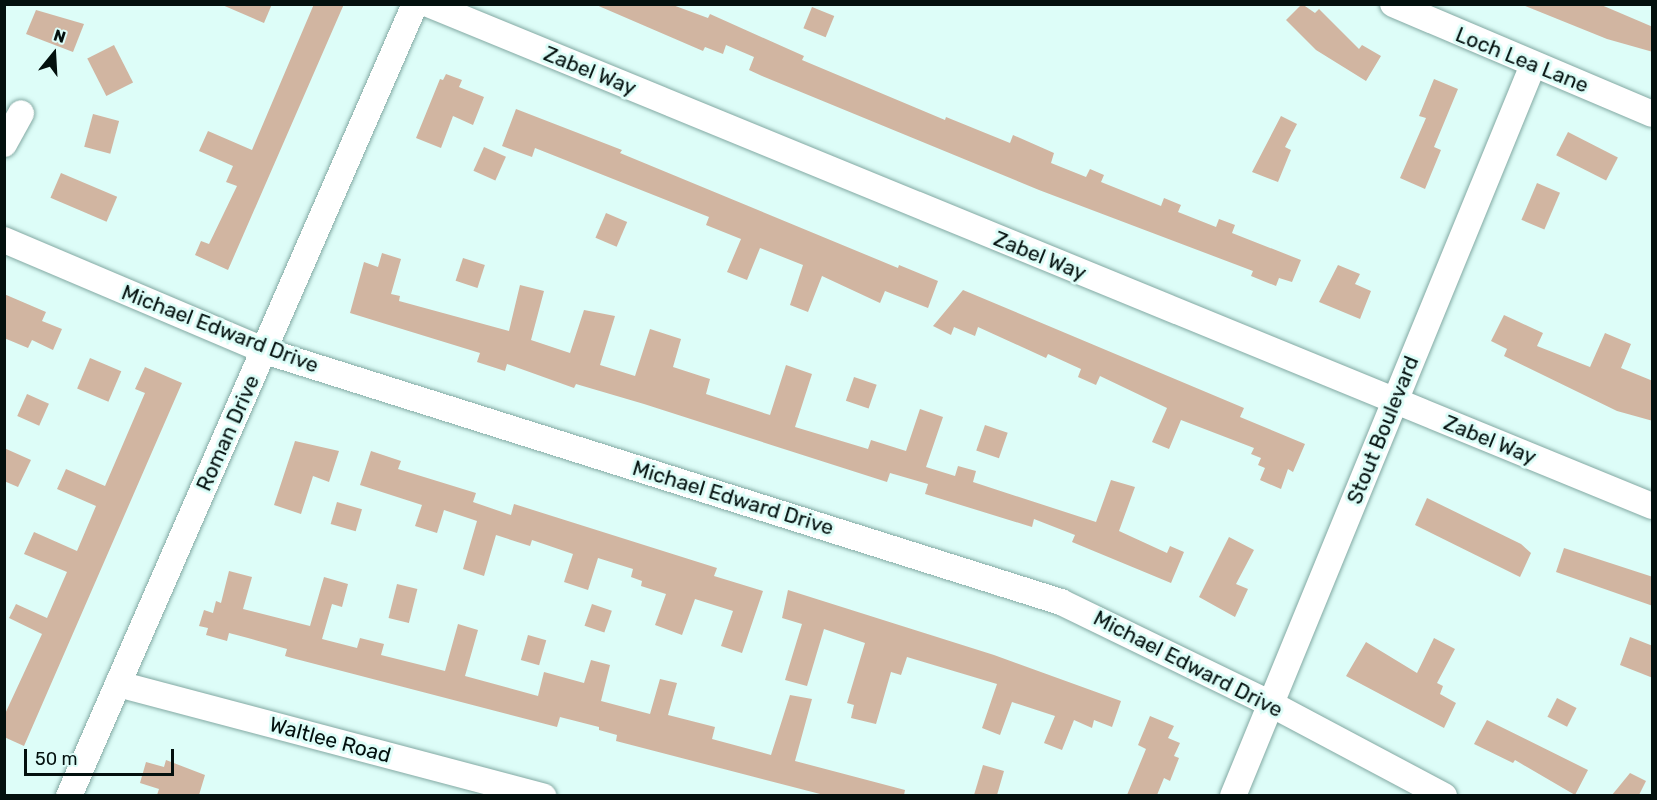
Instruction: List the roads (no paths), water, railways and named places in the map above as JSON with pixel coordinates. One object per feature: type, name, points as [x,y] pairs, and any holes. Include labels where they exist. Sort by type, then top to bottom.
[{"type":"street","name":"Roman Drive","points":[[69,795],[415,4]]},
{"type":"street","name":"Zabel Way","points":[[428,4],[1653,506]]},
{"type":"street","name":"Loch Lea Lane","points":[[1393,4],[1653,114]]},
{"type":"street","name":"Stout Boulevard","points":[[1233,795],[1533,65]]},
{"type":"street","points":[[4,144],[21,113]]},
{"type":"street","name":"Michael Edward Drive","points":[[4,240],[264,351],[1061,602],[1271,704],[1444,795]]},
{"type":"street","name":"Waltlee Road","points":[[118,684],[543,795]]}]
